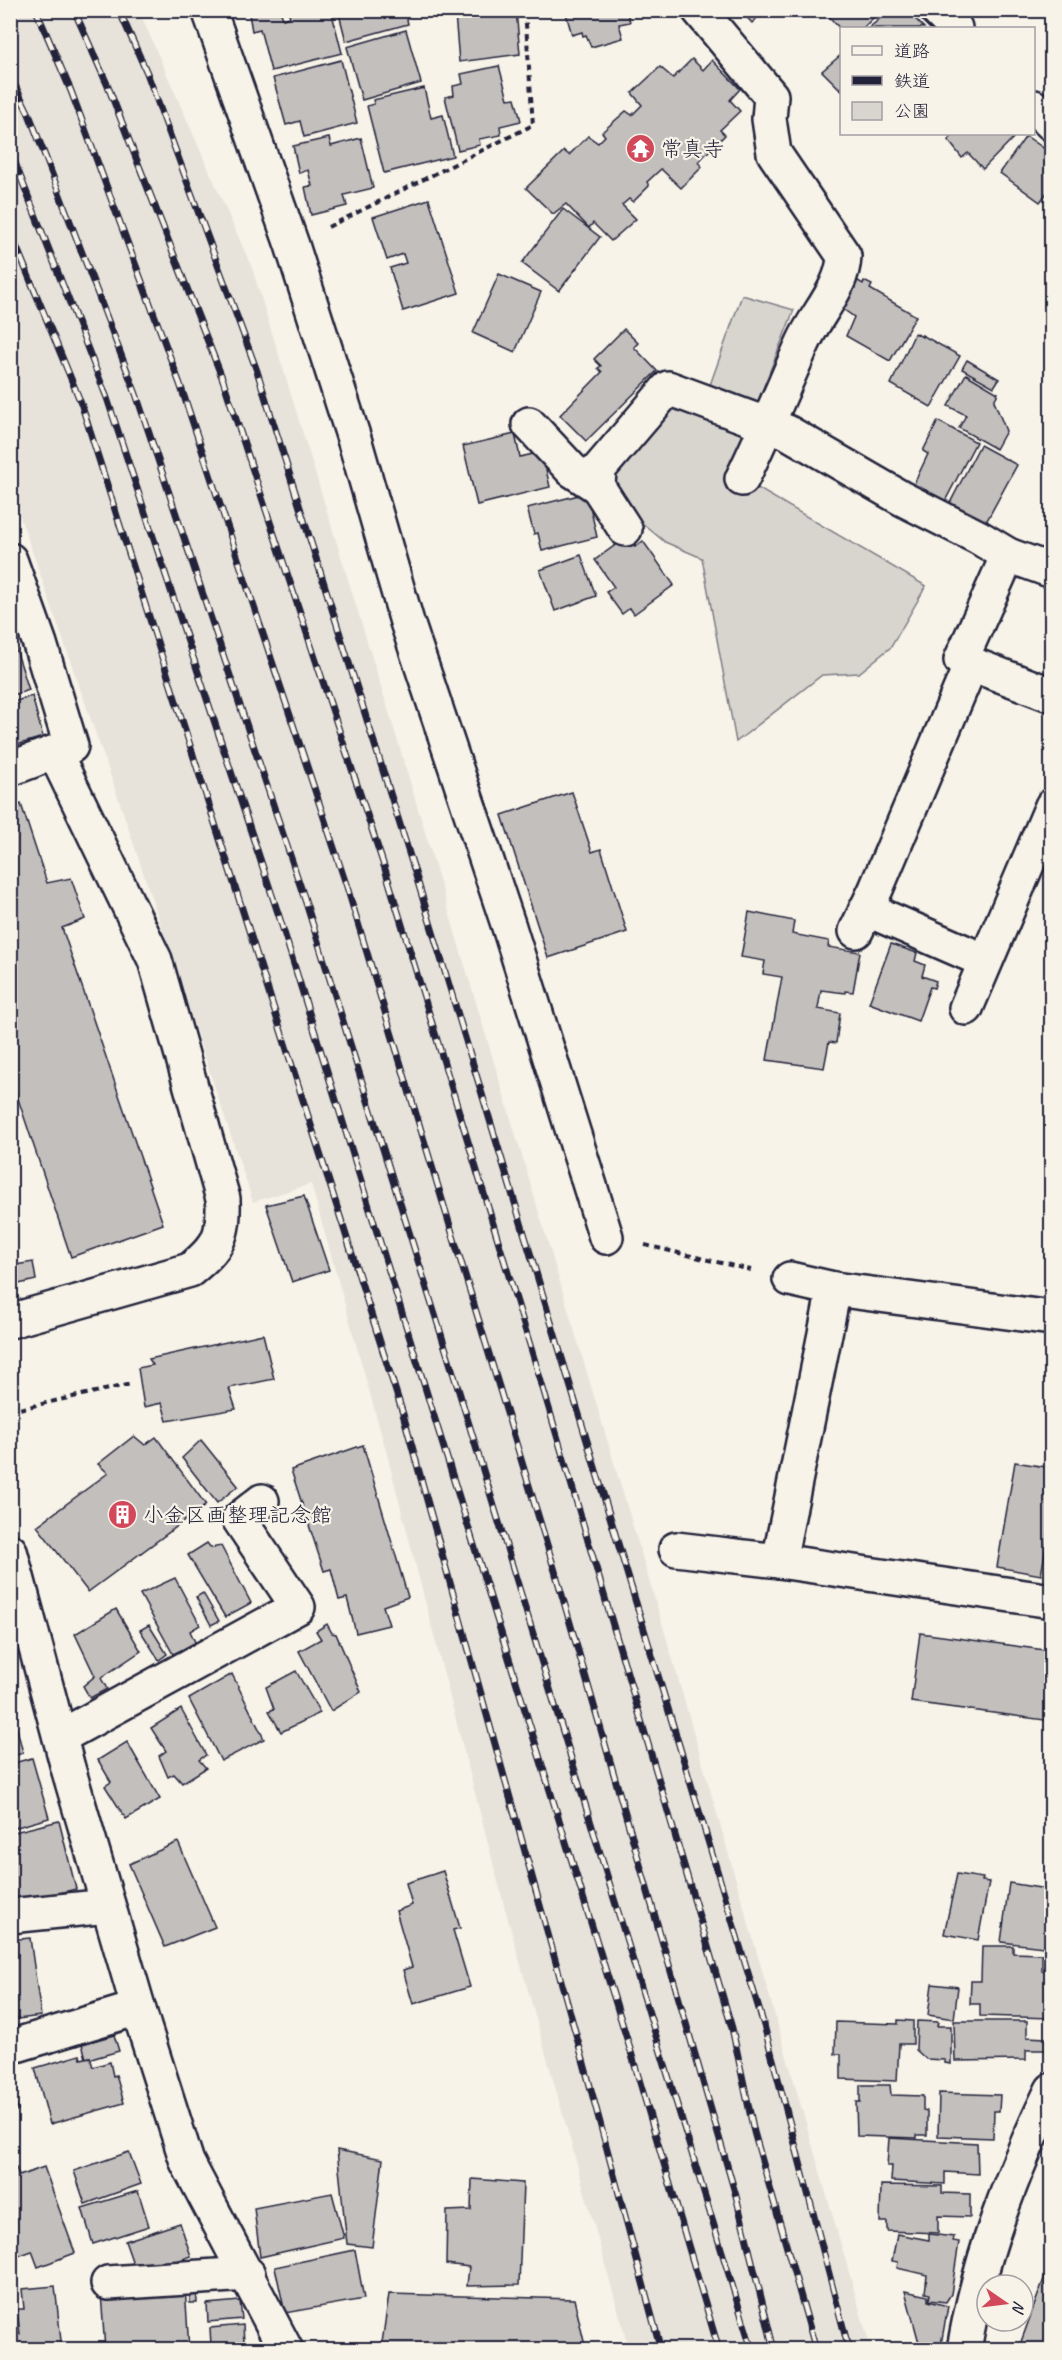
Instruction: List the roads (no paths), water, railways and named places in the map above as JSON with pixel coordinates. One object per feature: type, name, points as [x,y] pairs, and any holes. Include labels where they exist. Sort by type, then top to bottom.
[{"type":"street","points":[[209,10],[292,245],[355,442],[407,622],[512,938],[606,1237]]},
{"type":"street","points":[[699,10],[771,96],[769,119],[774,153],[844,256],[844,272],[804,341],[769,425],[742,479]]},
{"type":"street","points":[[937,10],[954,27]]},
{"type":"street","points":[[1035,107],[1052,124]]},
{"type":"street","points":[[598,487],[599,469],[668,388],[787,432],[901,498],[1008,555],[1052,571]]},
{"type":"street","points":[[529,424],[572,470],[598,487],[625,529]]},
{"type":"street","points":[[1008,555],[961,660],[1052,695]]},
{"type":"street","points":[[10,560],[40,644],[71,746],[10,769]]},
{"type":"street","points":[[971,664],[876,890],[861,920],[985,961]]},
{"type":"street","points":[[10,1321],[190,1270],[212,1252],[224,1226],[223,1199],[155,960],[55,753]]},
{"type":"street","points":[[966,1008],[1052,806]]},
{"type":"street","points":[[790,1279],[834,1289],[1052,1318]]},
{"type":"street","points":[[778,1561],[834,1289]]},
{"type":"street","points":[[60,1737],[298,1607],[239,1520],[262,1501]]},
{"type":"street","points":[[676,1549],[778,1561],[1052,1601]]},
{"type":"street","points":[[11,1553],[60,1737],[138,2008],[248,2274],[286,2349]]},
{"type":"street","points":[[10,1916],[108,1906]]},
{"type":"street","points":[[10,2047],[138,2008]]},
{"type":"street","points":[[964,2349],[989,2241],[1023,2151],[1052,2090]]},
{"type":"street","points":[[108,2283],[248,2274]]},
{"type":"railway","points":[[36,10],[71,91],[180,384],[347,887],[555,1571],[736,2196],[774,2350]]},
{"type":"railway","points":[[74,10],[107,84],[223,380],[385,869],[537,1368],[732,2028],[754,2132],[816,2350]]},
{"type":"railway","points":[[119,10],[147,73],[257,371],[413,866],[765,2029],[849,2350]]},
{"type":"railway","points":[[10,75],[29,114],[136,394],[306,903],[457,1385],[752,2350]]},
{"type":"railway","points":[[10,150],[107,398],[279,916],[631,2052],[719,2350]]},
{"type":"railway","points":[[10,231],[81,403],[403,1414],[582,2056],[661,2350]]},
{"type":"place","name":"常真寺","points":[[640,149]]},
{"type":"place","name":"小金区画整理記念館","points":[[122,1515]]}]
